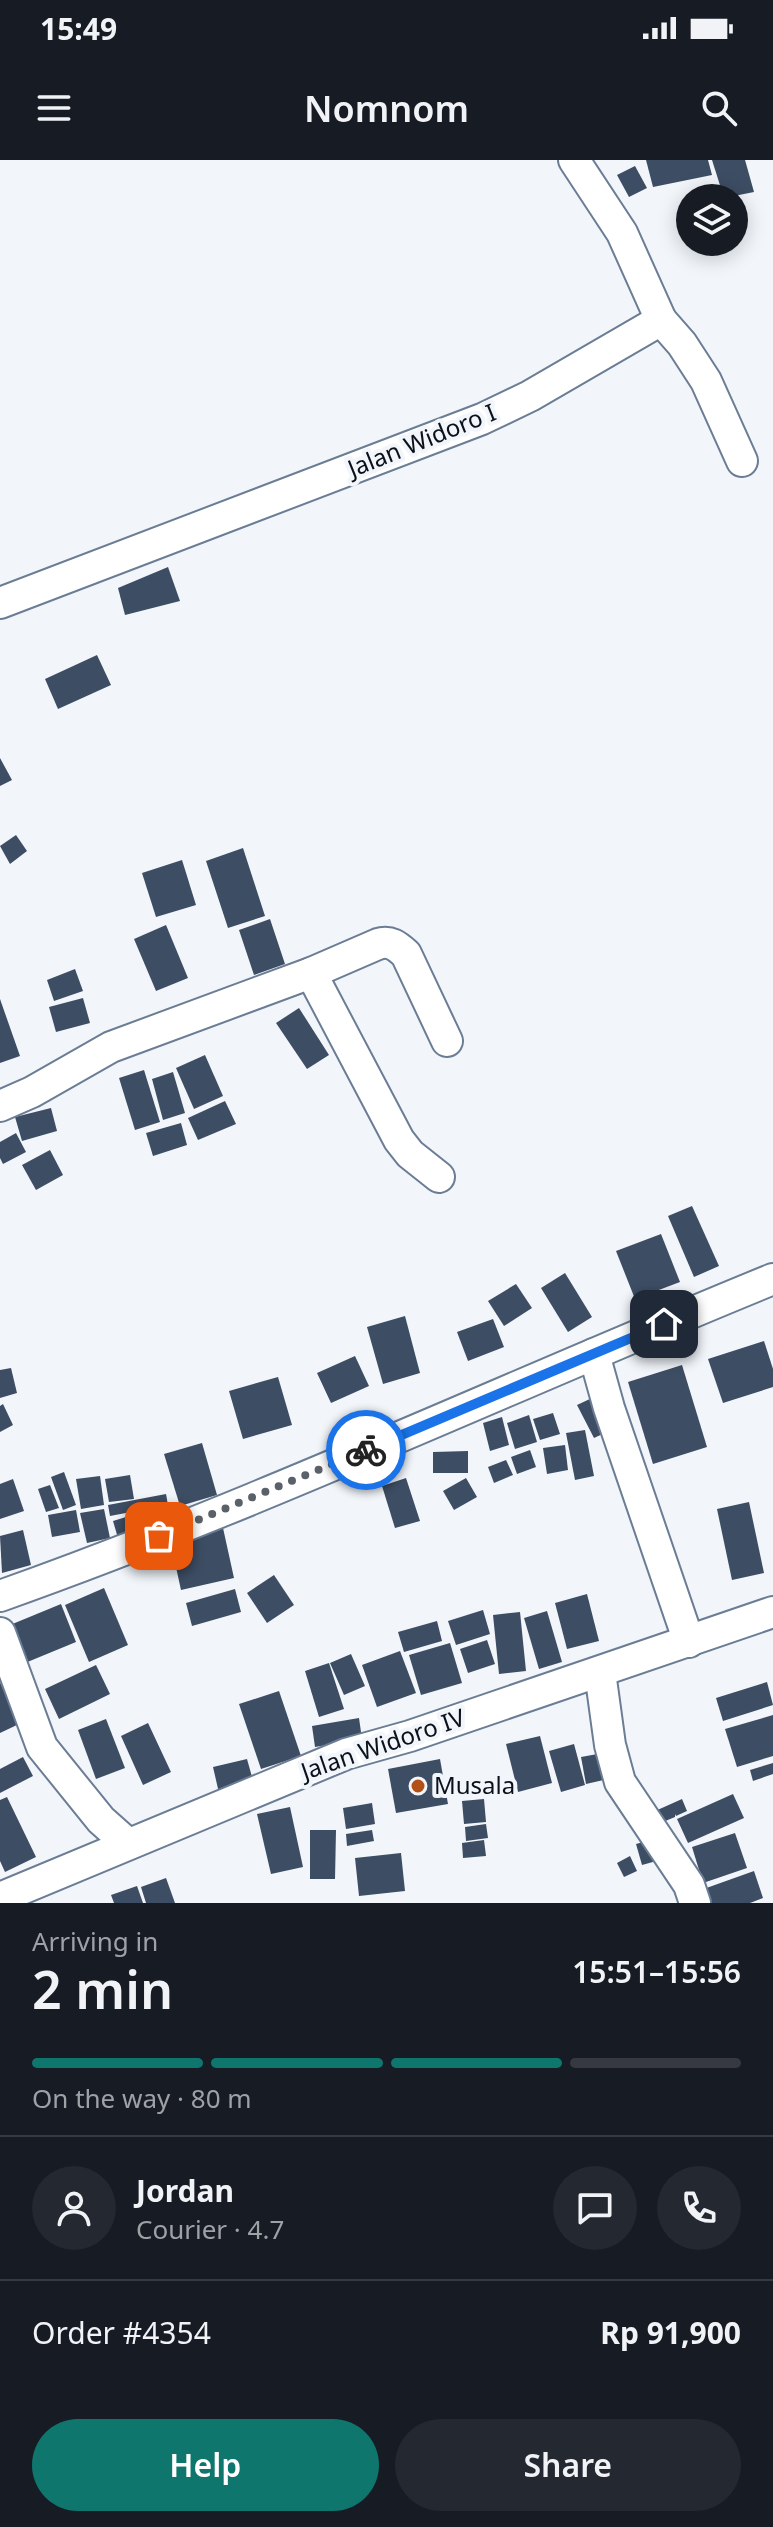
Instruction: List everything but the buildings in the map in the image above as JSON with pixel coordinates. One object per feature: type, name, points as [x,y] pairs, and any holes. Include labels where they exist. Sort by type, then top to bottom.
[{"type":"street","points":[[574,160],[622,233],[661,320],[682,344],[706,381],[742,461]]},
{"type":"street","name":"Jalan Widoro I","points":[[0,603],[482,419],[530,396],[661,320]]},
{"type":"street","points":[[0,1106],[32,1092],[111,1047],[311,973],[384,942],[395,944],[406,954],[447,1041]]},
{"type":"street","points":[[311,973],[399,1140],[410,1154],[439,1177]]},
{"type":"street","points":[[0,1596],[188,1526],[773,1279]]},
{"type":"street","points":[[594,1354],[609,1408],[689,1642]]},
{"type":"street","name":"Jalan Widoro IV","points":[[14,1897],[128,1844],[346,1754],[410,1736],[773,1612]]},
{"type":"street","points":[[0,1633],[42,1747],[101,1820],[128,1844]]},
{"type":"street","points":[[600,1672],[610,1745],[620,1782],[689,1885],[695,1903]]},
{"type":"way so far","points":[[159,1536],[366,1450]]},
{"type":"place","name":"Musala","points":[[418,1786]]},
{"type":"route","points":[[366,1450],[664,1324]]}]
